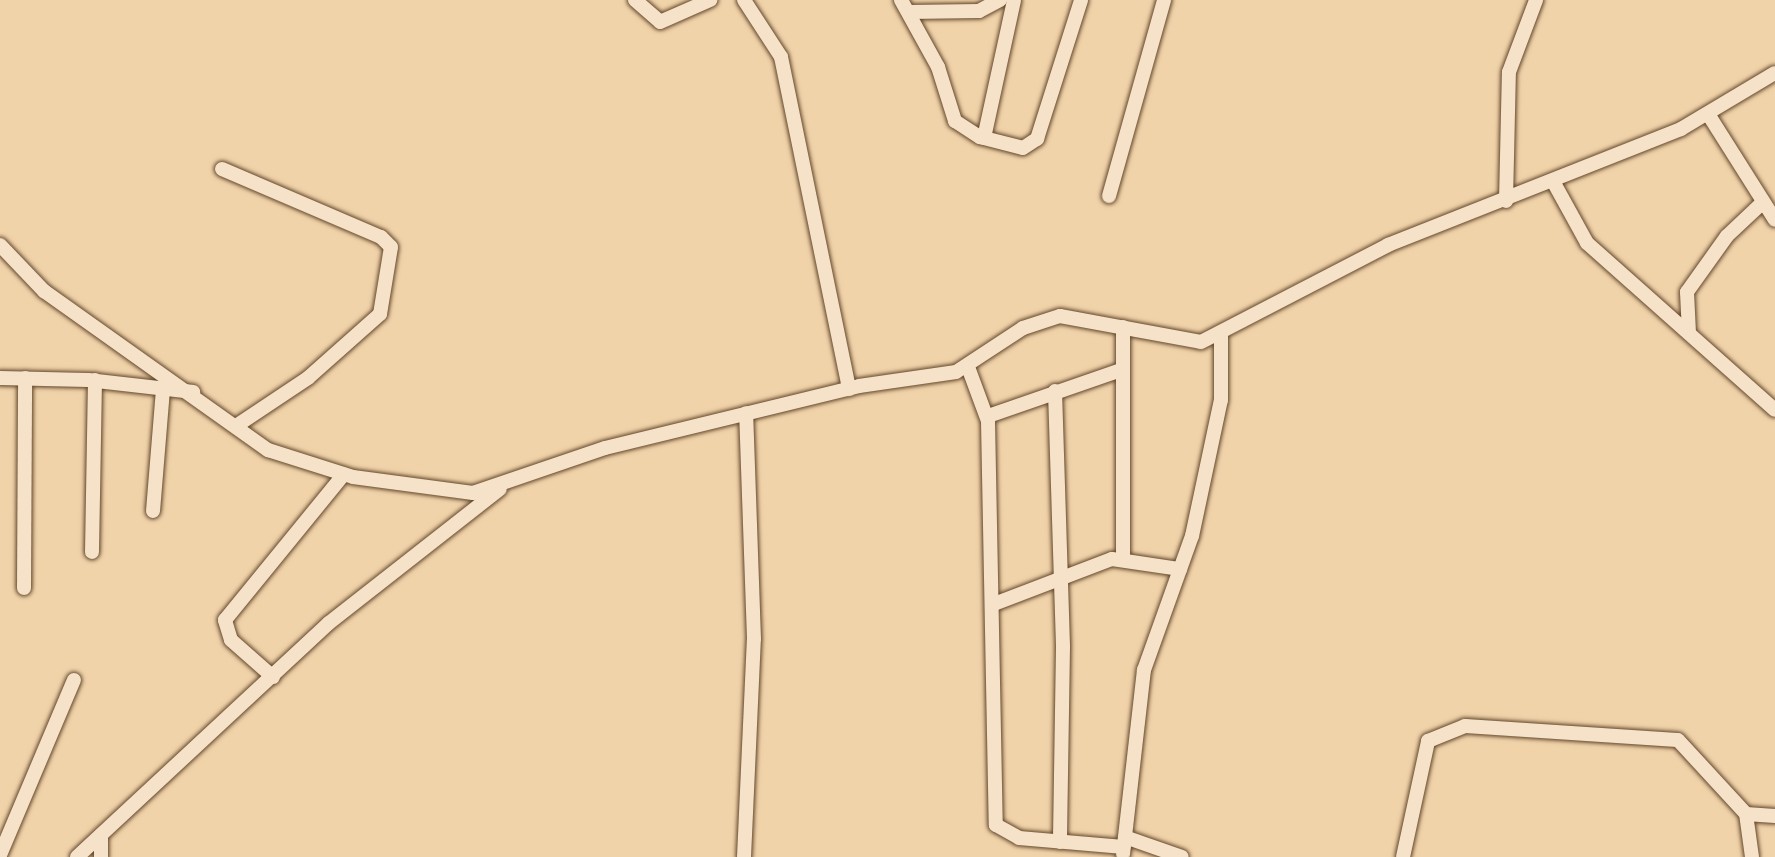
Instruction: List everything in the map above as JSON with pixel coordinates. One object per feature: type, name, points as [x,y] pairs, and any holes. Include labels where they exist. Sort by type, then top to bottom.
[{"type":"street","points":[[635,0],[660,23],[710,0]]},
{"type":"street","points":[[744,0],[781,57],[849,389]]},
{"type":"street","points":[[905,6],[979,11],[1000,0]]},
{"type":"street","points":[[984,138],[1014,0]]},
{"type":"street","points":[[905,6],[938,67],[955,121],[984,138],[1033,145],[1081,0]]},
{"type":"street","points":[[1109,196],[1164,0]]},
{"type":"street","points":[[1506,201],[1509,72],[1536,0]]},
{"type":"street","points":[[0,245],[65,307],[194,393],[268,450],[344,474],[449,494],[504,486],[605,448],[746,413],[849,389],[968,367],[1042,320],[1079,316],[1191,342],[1221,333],[1388,246],[1554,183],[1707,114],[1775,73]]},
{"type":"street","points":[[1707,114],[1775,220]]},
{"type":"street","points":[[222,169],[381,237],[391,247],[380,314],[308,378],[236,426]]},
{"type":"street","points":[[1554,183],[1587,243],[1775,410]]},
{"type":"street","points":[[1689,333],[1687,292],[1727,236],[1762,203]]},
{"type":"street","points":[[1123,327],[1123,558]]},
{"type":"street","points":[[1124,847],[1144,670],[1181,569],[1221,400],[1221,333]]},
{"type":"street","points":[[968,367],[988,416],[994,604],[996,825],[1009,836],[1124,847],[1182,857]]},
{"type":"street","points":[[988,416],[1121,370]]},
{"type":"street","points":[[0,379],[95,380],[194,393]]},
{"type":"street","points":[[24,588],[25,379]]},
{"type":"street","points":[[92,552],[95,380]]},
{"type":"street","points":[[153,512],[163,389]]},
{"type":"street","points":[[1055,391],[1059,842]]},
{"type":"street","points":[[744,857],[754,639],[746,413]]},
{"type":"street","points":[[273,677],[231,639],[225,620],[344,474]]},
{"type":"street","points":[[77,857],[329,623],[504,486]]},
{"type":"street","points":[[994,604],[1123,558],[1181,569]]},
{"type":"street","points":[[0,855],[74,680]]},
{"type":"street","points":[[1403,857],[1428,741],[1465,726],[1678,740],[1746,814],[1752,857]]},
{"type":"street","points":[[1746,814],[1775,816]]},
{"type":"street","points":[[101,835],[101,857]]}]
